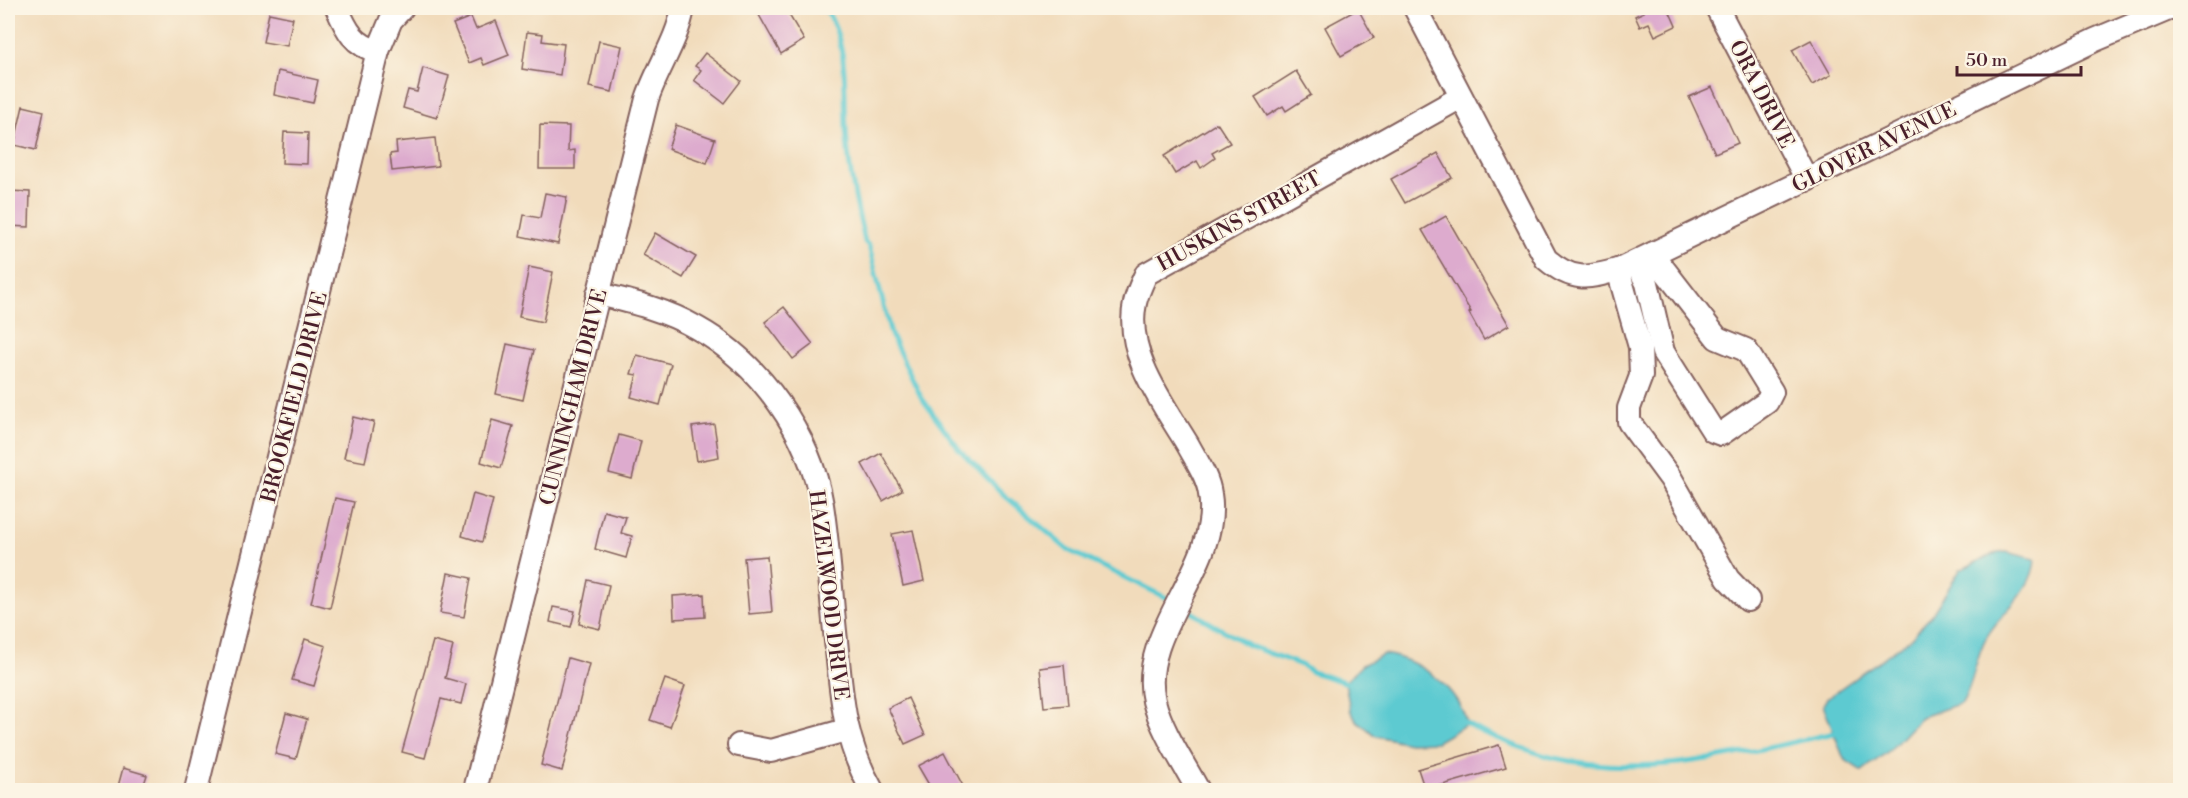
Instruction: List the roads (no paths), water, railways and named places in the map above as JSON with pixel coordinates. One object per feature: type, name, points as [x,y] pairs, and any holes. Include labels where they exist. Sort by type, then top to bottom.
[{"type":"street","points":[[337,8],[347,31],[356,42],[378,51]]},
{"type":"street","name":"BROOKFIELD DRIVE","points":[[196,790],[378,51],[391,20],[402,8]]},
{"type":"street","name":"CUNNINGHAM DRIVE","points":[[475,790],[647,99],[657,70],[680,22],[682,8]]},
{"type":"street","points":[[1414,8],[1461,97]]},
{"type":"street","name":"ORA DRIVE","points":[[1717,8],[1807,180]]},
{"type":"street","name":"GLOVER AVENUE","points":[[1461,97],[1546,259],[1562,273],[1575,277],[1593,277],[1636,262],[2095,40],[2171,8]]},
{"type":"street","name":"HUSKINS STREET","points":[[1198,790],[1163,726],[1154,700],[1153,672],[1161,644],[1205,543],[1212,518],[1210,493],[1201,469],[1151,381],[1134,336],[1134,304],[1146,274],[1461,97]]},
{"type":"street","points":[[1636,262],[1718,338],[1746,350],[1772,392],[1767,402],[1721,434],[1713,431],[1663,352],[1647,283],[1636,262]]},
{"type":"street","points":[[1636,262],[1641,376],[1629,408],[1629,422],[1671,479],[1728,579],[1748,600]]},
{"type":"street","name":"HAZELWOOD DRIVE","points":[[598,294],[648,305],[698,328],[742,361],[778,403],[806,451],[821,503],[846,730],[872,790]]},
{"type":"street","points":[[739,745],[771,751],[846,730]]},
{"type":"water","points":[[2006,552],[2035,559],[2033,571],[2023,592],[1986,638],[1962,703],[1921,717],[1890,750],[1862,771],[1844,759],[1823,705],[1827,698],[1910,639],[1931,616],[1960,570],[1993,554]]},
{"type":"water","points":[[1384,654],[1411,662],[1436,677],[1455,698],[1467,724],[1436,742],[1409,743],[1376,736],[1356,720],[1350,710],[1345,682],[1362,665]]},
{"type":"waterway","points":[[825,8],[833,24],[843,56],[848,155],[865,242],[869,246],[891,335],[921,397],[959,449],[1003,494],[1068,550],[1173,601]]},
{"type":"waterway","points":[[1181,606],[1250,646],[1301,665],[1312,672],[1351,684]]},
{"type":"waterway","points":[[1462,722],[1503,741],[1555,758],[1590,764],[1625,766],[1696,761],[1765,748],[1840,730]]}]
